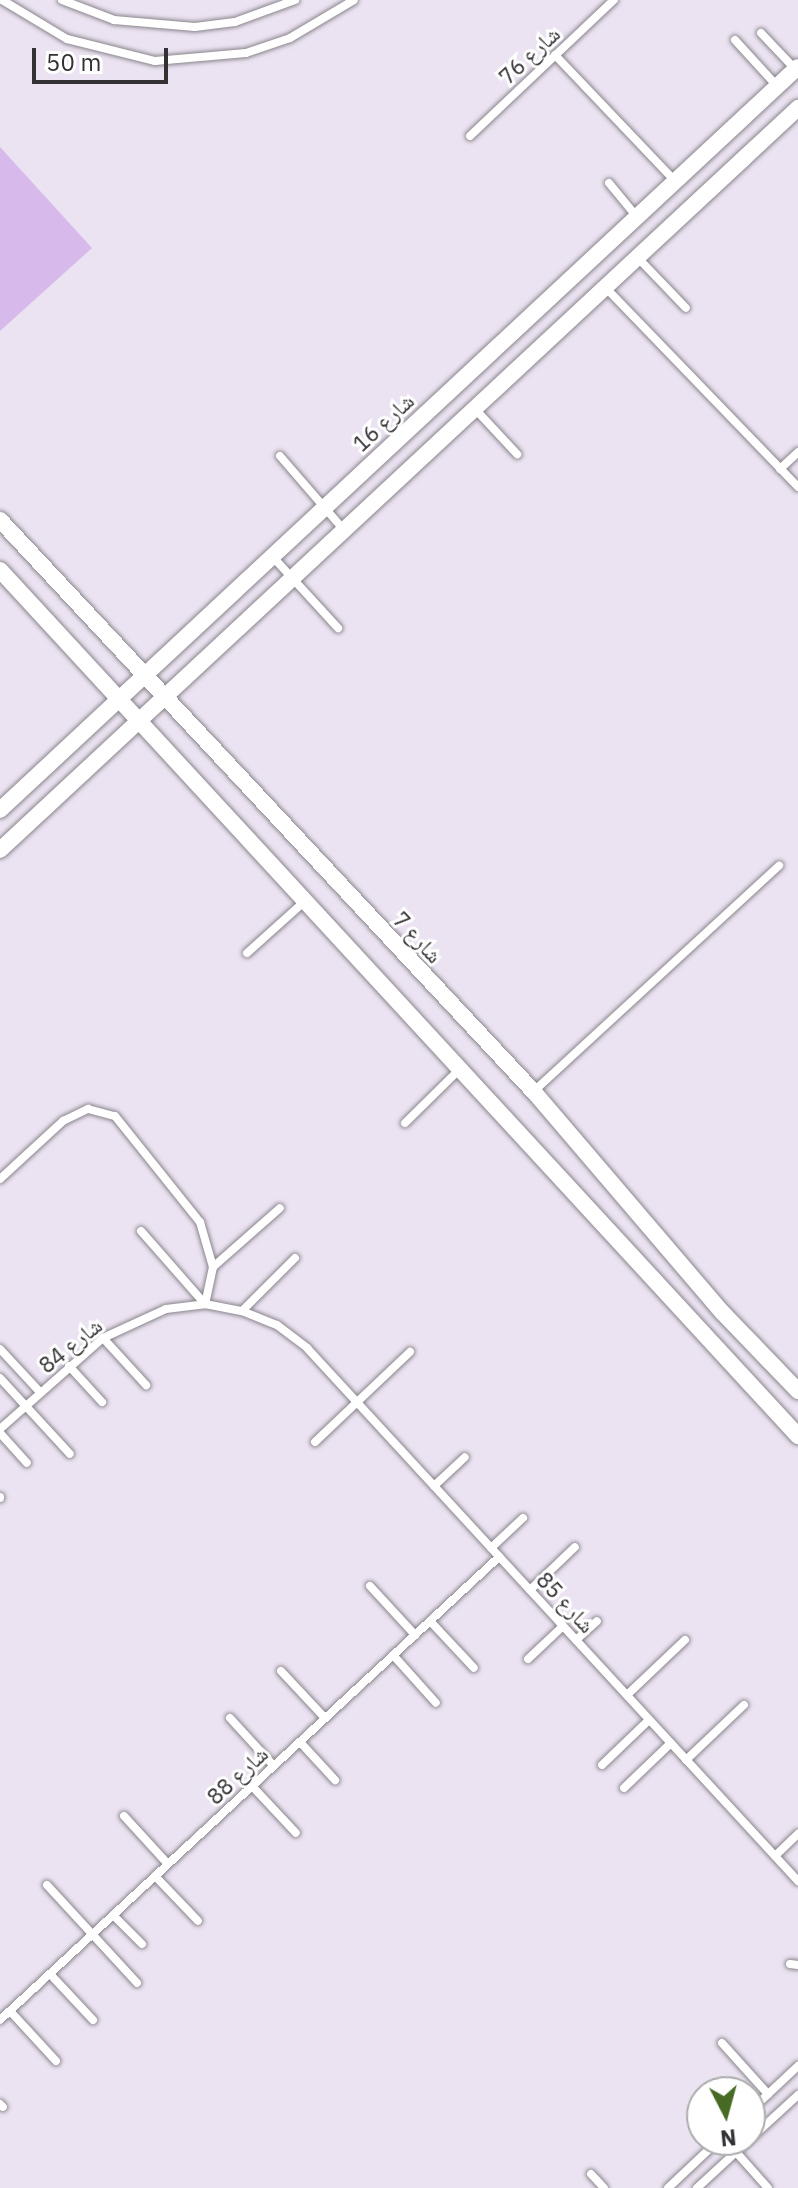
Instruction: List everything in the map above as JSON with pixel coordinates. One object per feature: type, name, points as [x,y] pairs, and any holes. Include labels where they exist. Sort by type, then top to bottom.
[{"type":"street","name":"شارع 16","points":[[2,808],[797,68]]},
{"type":"street","points":[[0,850],[137,719],[798,108]]},
{"type":"street","points":[[535,311],[557,332]]},
{"type":"street","name":"شارع 7","points":[[0,520],[161,698],[534,1092],[722,1312],[798,1391]]},
{"type":"street","points":[[0,570],[798,1436]]},
{"type":"street","points":[[2,808],[23,828]]},
{"type":"lane","points":[[2,0],[67,39],[155,61],[246,53],[290,38],[354,0]]},
{"type":"lane","points":[[62,0],[114,20],[195,27],[235,22],[295,0]]},
{"type":"lane","name":"شارع 76","points":[[470,136],[614,0]]},
{"type":"lane","points":[[761,33],[797,68]]},
{"type":"lane","points":[[735,40],[777,87]]},
{"type":"lane","points":[[555,55],[675,181]]},
{"type":"lane","points":[[609,183],[637,217]]},
{"type":"lane","points":[[637,257],[686,308]]},
{"type":"lane","points":[[605,287],[798,487]]},
{"type":"lane","points":[[474,408],[517,454]]},
{"type":"lane","points":[[780,469],[798,452]]},
{"type":"lane","points":[[280,456],[343,529]]},
{"type":"lane","points":[[272,555],[338,628]]},
{"type":"lane","points":[[534,1092],[779,866]]},
{"type":"lane","points":[[247,953],[305,901]]},
{"type":"lane","points":[[405,1123],[460,1069]]},
{"type":"lane","points":[[0,1179],[63,1121],[88,1109],[115,1116],[200,1222],[213,1267],[205,1304]]},
{"type":"lane","points":[[213,1267],[280,1208]]},
{"type":"lane","points":[[141,1231],[205,1304]]},
{"type":"lane","points":[[242,1311],[295,1258]]},
{"type":"lane","name":"شارع 84","points":[[0,1431],[103,1338],[166,1309],[205,1304],[242,1311],[277,1325],[307,1348]]},
{"type":"lane","points":[[103,1338],[146,1385]]},
{"type":"lane","name":"شارع 85","points":[[307,1348],[798,1881]]},
{"type":"lane","points":[[0,1349],[40,1392]]},
{"type":"lane","points":[[315,1442],[410,1352]]},
{"type":"lane","points":[[69,1366],[102,1402]]},
{"type":"lane","points":[[0,1378],[70,1454]]},
{"type":"lane","points":[[0,1431],[27,1463]]},
{"type":"lane","points":[[434,1486],[465,1457]]},
{"type":"lane","points":[[491,1548],[523,1518]]},
{"type":"lane","points":[[530,1590],[575,1547]]},
{"type":"lane","name":"شارع 88","points":[[0,2020],[499,1557]]},
{"type":"lane","points":[[370,1586],[415,1635]]},
{"type":"lane","points":[[430,1621],[474,1668]]},
{"type":"lane","points":[[576,1640],[597,1621]]},
{"type":"lane","points":[[528,1659],[563,1626]]},
{"type":"lane","points":[[627,1695],[685,1640]]},
{"type":"lane","points":[[393,1655],[436,1703]]},
{"type":"lane","points":[[281,1671],[325,1718]]},
{"type":"lane","points":[[686,1760],[744,1705]]},
{"type":"lane","points":[[230,1718],[274,1766]]},
{"type":"lane","points":[[602,1765],[649,1720]]},
{"type":"lane","points":[[300,1742],[335,1780]]},
{"type":"lane","points":[[624,1788],[671,1743]]},
{"type":"lane","points":[[252,1786],[296,1833]]},
{"type":"lane","points":[[124,1816],[168,1864]]},
{"type":"lane","points":[[775,1856],[798,1834]]},
{"type":"lane","points":[[155,1876],[198,1921]]},
{"type":"lane","points":[[47,1885],[137,1983]]},
{"type":"lane","points":[[113,1915],[142,1944]]},
{"type":"lane","points":[[50,1974],[93,2020]]},
{"type":"lane","points":[[10,2011],[56,2061]]},
{"type":"lane","points":[[722,2043],[768,2094],[798,2066]]},
{"type":"lane","points":[[766,2125],[798,2095]]},
{"type":"lane","points":[[668,2188],[702,2156]]},
{"type":"lane","points":[[697,2188],[732,2156]]},
{"type":"lane","points":[[740,2156],[768,2188]]},
{"type":"lane","points":[[591,2174],[604,2188]]},
{"type":"shaded area","points":[[0,0],[798,0],[798,2188],[0,2188]]},
{"type":"building","points":[[0,147],[92,248],[0,331]]}]
